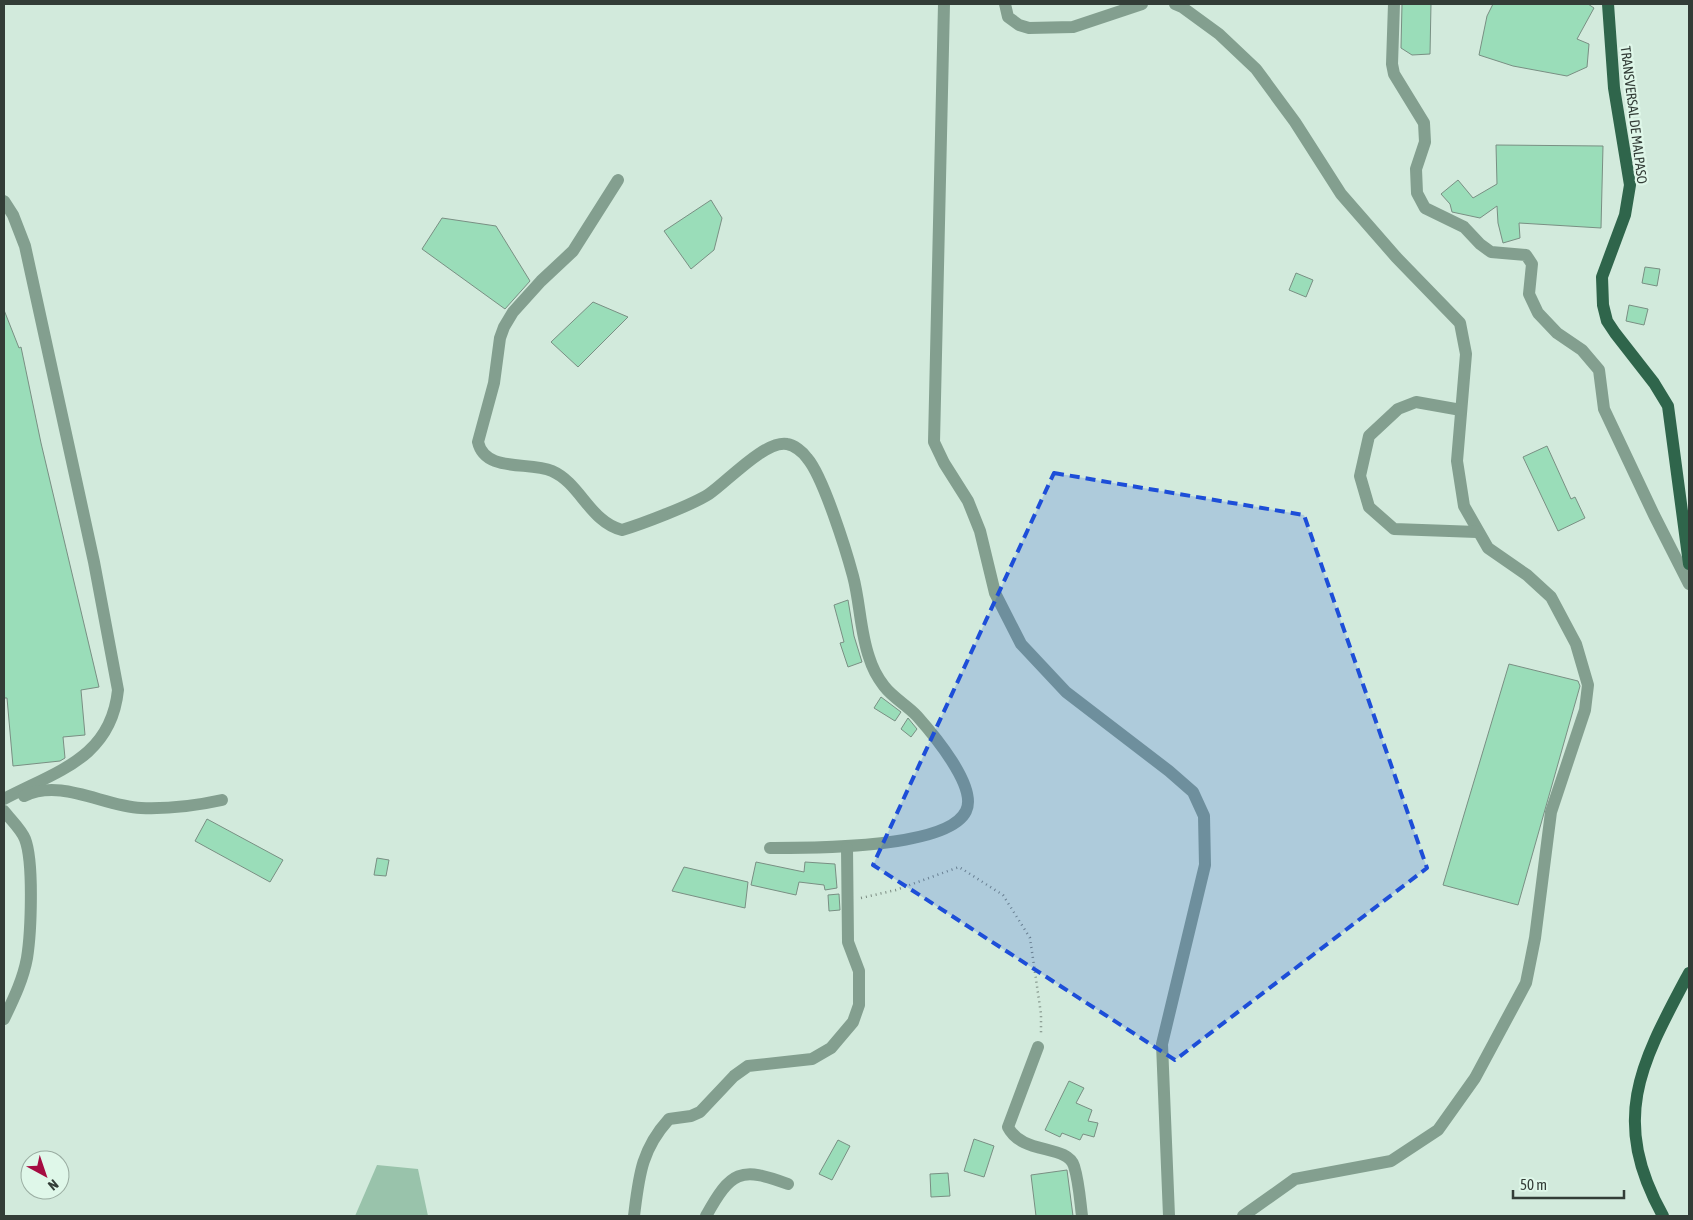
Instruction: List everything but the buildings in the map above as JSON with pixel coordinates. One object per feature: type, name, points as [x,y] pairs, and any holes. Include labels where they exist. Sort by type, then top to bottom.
[{"type":"main road","name":"TRANSVERSAL DE MALPASO","points":[[1608,4],[1614,88],[1630,185],[1626,215],[1602,277],[1603,305],[1607,321],[1614,333],[1654,383],[1668,406],[1689,564]]},
{"type":"main road","points":[[1663,1216],[1650,1192],[1636,1150],[1634,1112],[1637,1088],[1652,1047],[1689,973]]},
{"type":"street","points":[[944,4],[934,442],[944,463],[968,501],[980,532],[995,593],[1021,644],[1066,692],[1169,770],[1193,792],[1204,816],[1205,865],[1162,1044],[1169,1216]]},
{"type":"street","points":[[1004,4],[1008,17],[1019,25],[1029,28],[1073,27],[1142,4]]},
{"type":"street","points":[[1175,4],[1219,34],[1256,69],[1295,122],[1341,194],[1396,257],[1460,323],[1466,354],[1457,461],[1464,506],[1477,532],[1488,548],[1527,575],[1552,597],[1576,644],[1588,685],[1584,710],[1551,812],[1535,938],[1526,983],[1475,1078],[1438,1130],[1391,1161],[1295,1179],[1243,1216]]},
{"type":"street","points":[[1394,4],[1392,64],[1394,74],[1424,123],[1425,142],[1416,169],[1418,193],[1425,208],[1464,227],[1480,244],[1491,252],[1526,255],[1532,264],[1530,294],[1538,312],[1557,333],[1582,350],[1599,370],[1604,409],[1689,584]]},
{"type":"street","points":[[618,180],[573,251],[541,281],[513,312],[504,327],[500,338],[494,383],[478,442],[480,450],[492,460],[547,469],[560,474],[571,483],[601,518],[622,530],[708,495],[745,465],[779,444],[791,445],[809,459],[826,497],[854,577],[868,655],[874,671],[883,685],[915,715],[939,743],[960,775],[967,793],[967,810],[956,824],[939,832],[847,848],[770,848]]},
{"type":"street","points":[[4,201],[13,215],[25,246],[94,562],[118,690],[116,707],[109,728],[86,756],[4,799]]},
{"type":"street","points":[[1461,410],[1416,402],[1398,409],[1369,436],[1360,476],[1369,506],[1394,529],[1477,532]]},
{"type":"street","points":[[4,806],[36,790],[79,793],[139,808],[193,806],[222,800]]},
{"type":"street","points":[[4,811],[24,837],[28,853],[30,900],[27,958],[19,988],[4,1019]]},
{"type":"street","points":[[634,1216],[639,1172],[642,1162],[649,1144],[669,1119],[691,1116],[700,1112],[734,1076],[748,1066],[812,1059],[831,1048],[853,1022],[859,1005],[859,971],[848,942],[847,848]]},
{"type":"street","points":[[1038,1047],[1008,1127],[1013,1136],[1021,1142],[1069,1158],[1074,1166],[1082,1216]]},
{"type":"street","points":[[706,1216],[713,1202],[732,1180],[742,1173],[760,1173],[788,1184]]},
{"type":"path","points":[[847,903],[867,896],[896,890],[959,867],[1003,895],[1030,938],[1041,1014],[1041,1032],[1038,1047]]},
{"type":"highlighted area","points":[[1054,473],[1304,515],[1427,868],[1175,1060],[873,865]]},
{"type":"green space","points":[[377,1165],[418,1169],[428,1216],[355,1216]]}]
